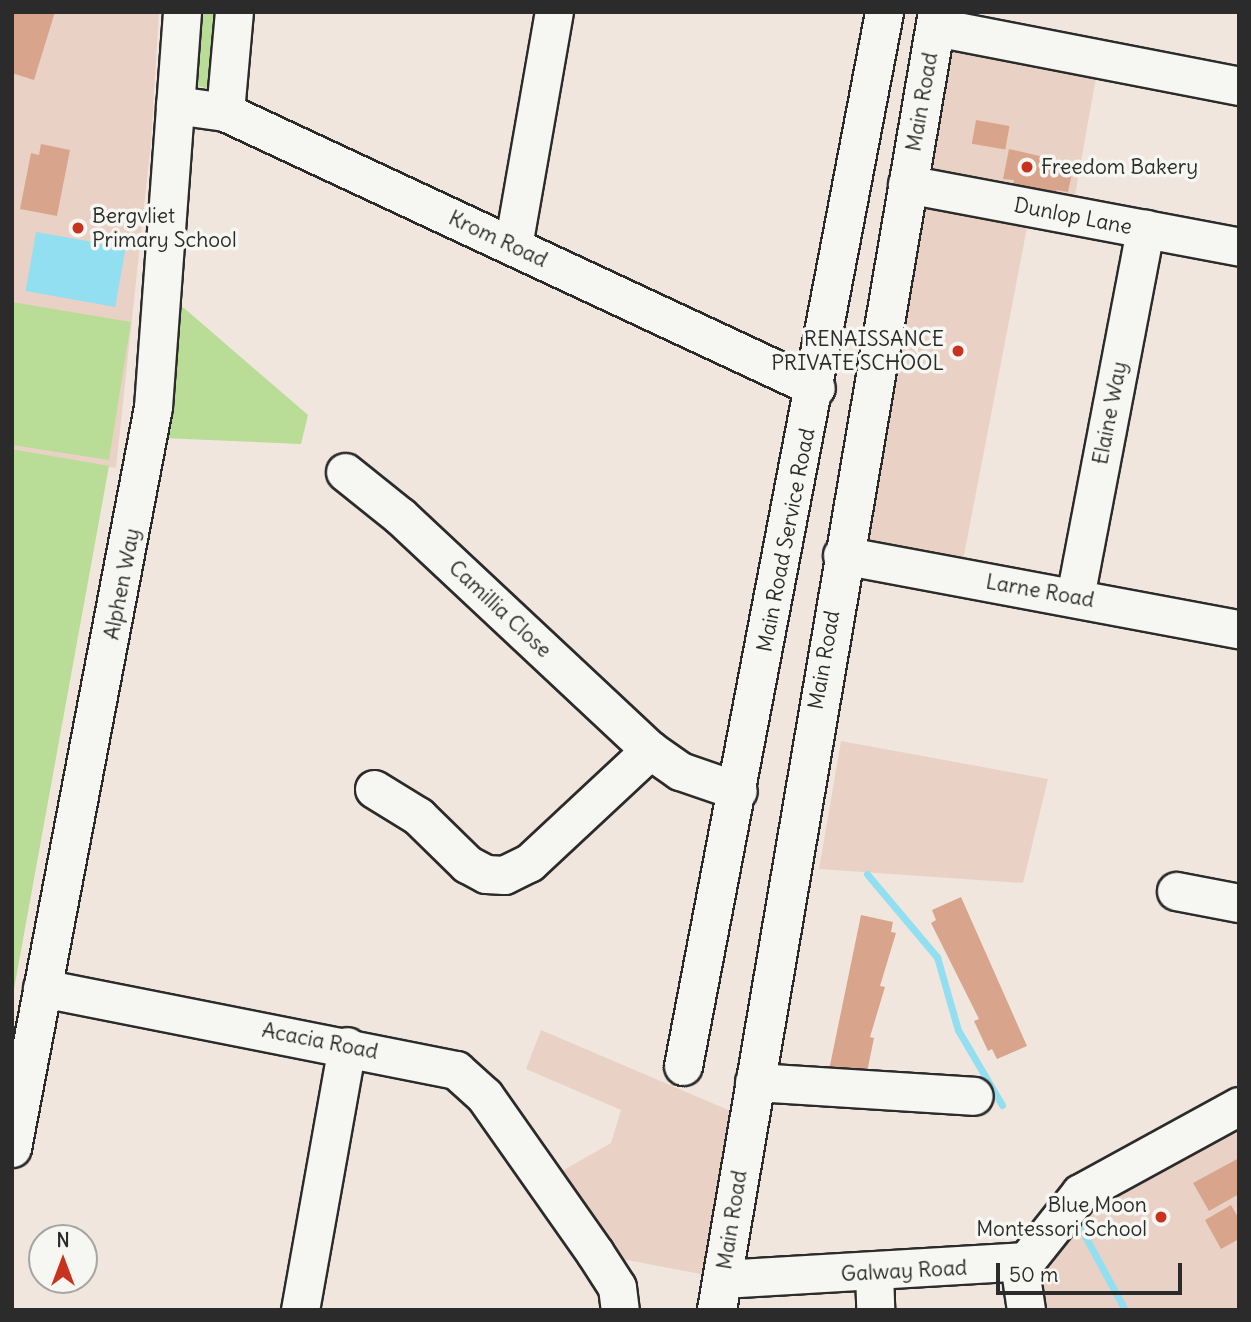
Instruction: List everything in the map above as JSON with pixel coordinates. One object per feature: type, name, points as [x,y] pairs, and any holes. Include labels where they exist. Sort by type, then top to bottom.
[{"type":"main road","name":"Main Road","points":[[720,1294],[842,555],[937,20]]},
{"type":"street","name":"Alphen Way","points":[[12,1148],[147,447],[182,12]]},
{"type":"street","points":[[225,112],[233,12]]},
{"type":"street","points":[[513,246],[554,12]]},
{"type":"street","name":"Main Road Service Road","points":[[683,1066],[816,388],[884,12]]},
{"type":"street","points":[[937,20],[1239,86]]},
{"type":"street","name":"Krom Road","points":[[175,105],[225,112],[816,388]]},
{"type":"street","name":"Dunlop Lane","points":[[907,184],[1239,247]]},
{"type":"street","name":"Elaine Way","points":[[1075,597],[1145,229]]},
{"type":"street","name":"Camillia Close","points":[[345,472],[400,516],[650,750],[680,771],[737,791]]},
{"type":"street","name":"Larne Road","points":[[842,555],[1239,629]]},
{"type":"street","points":[[374,789],[418,816],[467,864],[486,874],[504,875],[529,863],[650,750]]},
{"type":"street","points":[[1176,891],[1239,902]]},
{"type":"street","name":"Acacia Road","points":[[42,988],[436,1062],[471,1079],[617,1287],[620,1310]]},
{"type":"street","points":[[300,1310],[347,1046]]},
{"type":"street","points":[[754,1082],[974,1096]]},
{"type":"street","points":[[1026,1310],[1019,1263],[1032,1257],[1080,1193],[1239,1106]]},
{"type":"street","name":"Galway Road","points":[[720,1294],[874,1272],[1019,1263]]},
{"type":"street","points":[[874,1272],[876,1310]]},
{"type":"shaded area","name":"Bergvliet Primary School","points":[[12,12],[159,12],[151,142],[116,468],[12,449]]},
{"type":"shaded area","points":[[942,12],[1100,55],[1071,218],[1030,212],[960,576],[842,555]]},
{"type":"shaded area","points":[[841,741],[1048,779],[1023,883],[819,869]]},
{"type":"shaded area","points":[[541,1030],[733,1112],[706,1275],[611,1257],[555,1175],[611,1143],[621,1110],[526,1069]]},
{"type":"shaded area","name":"Blue Moon Montessori School","points":[[1239,1126],[1239,1310],[1046,1310],[1041,1282],[1086,1211]]},
{"type":"green space","points":[[195,12],[223,12],[211,86],[205,88],[195,85]]},
{"type":"green space","points":[[12,302],[131,322],[109,460],[12,445]]},
{"type":"green space","points":[[173,307],[184,308],[308,415],[301,444],[162,438]]},
{"type":"green space","points":[[12,449],[109,466],[12,1000]]},
{"type":"water","points":[[36,232],[126,248],[115,307],[26,291]]},
{"type":"building","points":[[12,12],[55,12],[34,80],[12,73]]},
{"type":"building","points":[[976,120],[1009,126],[1005,150],[972,144]]},
{"type":"building","points":[[41,144],[70,150],[57,216],[20,209],[31,153],[39,155]]},
{"type":"building","points":[[1009,149],[1074,164],[1068,192],[1056,190],[1055,196],[1012,188],[1014,180],[1003,179]]},
{"type":"building","points":[[961,897],[1027,1046],[997,1059],[992,1049],[988,1051],[974,1021],[979,1019],[931,923],[936,920],[932,910]]},
{"type":"building","points":[[861,915],[893,922],[891,932],[896,933],[880,986],[885,987],[870,1037],[874,1038],[867,1072],[862,1070],[860,1081],[828,1075]]},
{"type":"building","points":[[1239,1158],[1239,1194],[1209,1211],[1193,1183]]},
{"type":"building","points":[[1231,1205],[1239,1219],[1239,1239],[1221,1249],[1205,1220]]},
{"type":"waterway","points":[[867,874],[937,957],[958,1030],[1002,1105]]},
{"type":"waterway","points":[[1078,1223],[1125,1310]]},
{"type":"place","name":"Freedom Bakery","points":[[1027,167]]},
{"type":"place","name":"Bergvliet Primary School","points":[[78,228]]},
{"type":"place","name":"RENAISSANCE PRIVATE SCHOOL","points":[[958,351]]},
{"type":"place","name":"Blue Moon Montessori School","points":[[1161,1217]]}]
